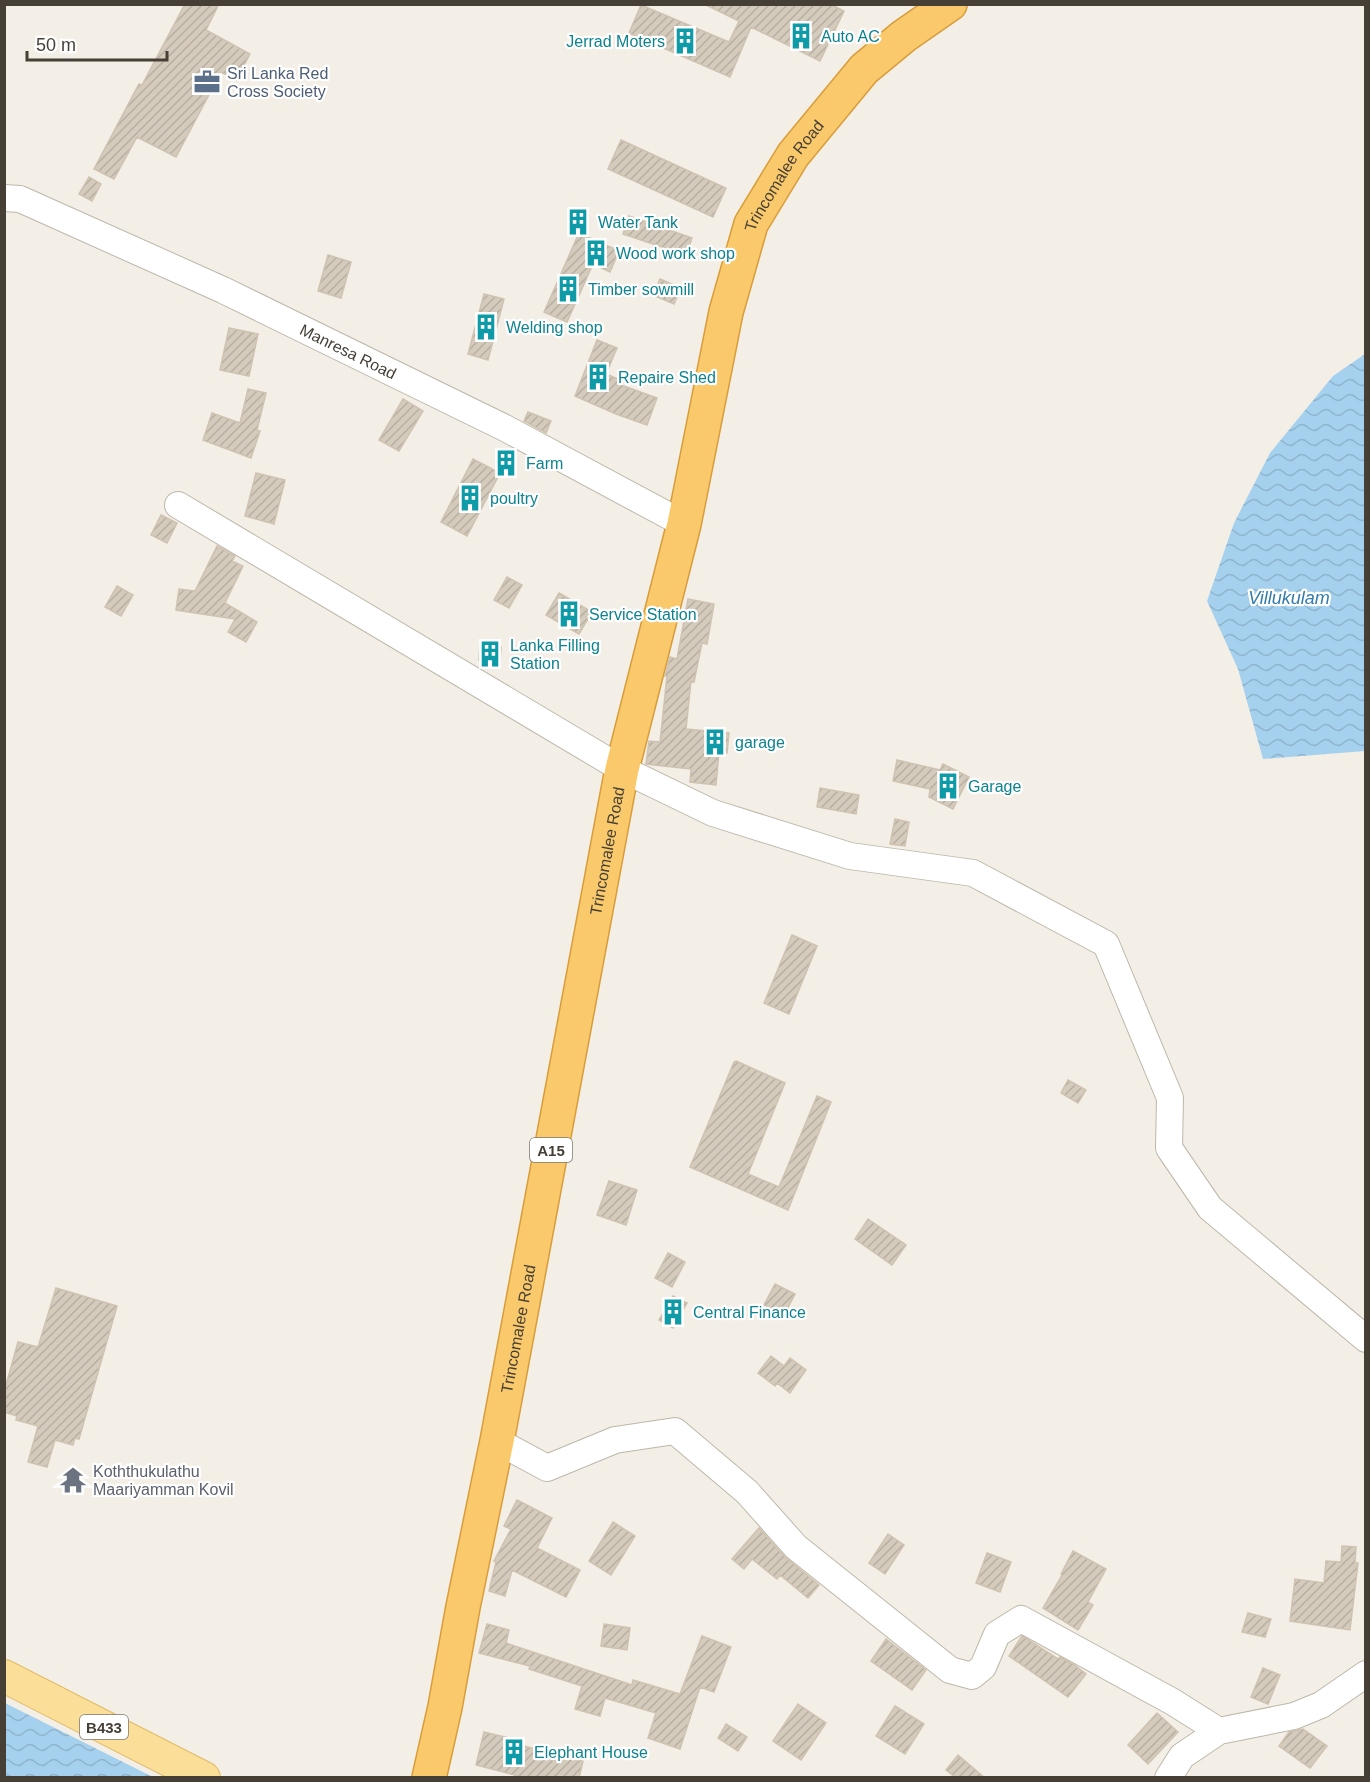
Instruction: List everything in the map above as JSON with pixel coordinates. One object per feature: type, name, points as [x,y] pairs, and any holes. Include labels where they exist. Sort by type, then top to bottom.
[{"type":"highway","name":"Trincomalee Road","points":[[429,1778],[497,1441],[622,769],[684,524],[726,312],[751,224],[793,155],[864,69],[904,36],[950,4]]},
{"type":"main road","name":"B433","points":[[4,1676],[204,1778]]},
{"type":"street","name":"Manresa Road","points":[[4,198],[20,199],[223,290],[504,428],[684,524]]},
{"type":"street","points":[[178,505],[622,769],[713,813],[850,856],[974,873],[1106,944],[1170,1098],[1169,1148],[1210,1208],[1365,1339]]},
{"type":"street","points":[[497,1441],[547,1468],[615,1440],[675,1431],[747,1492],[796,1547],[950,1670],[972,1676],[984,1667],[997,1634],[1021,1619],[1173,1702],[1219,1731]]},
{"type":"street","points":[[1168,1778],[1182,1756],[1219,1731],[1294,1716],[1321,1705],[1365,1674]]},
{"type":"water","name":"Villukulam","points":[[1365,354],[1365,751],[1263,759],[1238,669],[1207,601],[1234,523],[1270,453],[1333,376]]},
{"type":"water","points":[[5,1703],[153,1777],[5,1777]]},
{"type":"building","points":[[185,4],[219,4],[206,30],[250,54],[236,80],[221,72],[176,157],[137,137],[114,179],[94,169]]},
{"type":"building","points":[[704,4],[830,4],[844,11],[820,61],[751,27],[730,77],[629,33],[641,5],[729,42],[739,21]]},
{"type":"building","points":[[621,140],[726,188],[713,217],[608,169]]},
{"type":"building","points":[[89,177],[101,184],[92,201],[79,194]]},
{"type":"building","points":[[629,216],[692,238],[686,255],[623,234]]},
{"type":"building","name":"Timber sowmill","points":[[579,233],[619,251],[610,272],[593,264],[567,322],[544,312]]},
{"type":"building","points":[[328,255],[351,262],[341,298],[318,291]]},
{"type":"building","points":[[660,279],[681,288],[674,304],[653,295]]},
{"type":"building","name":"Welding shop","points":[[484,294],[504,299],[488,360],[468,354]]},
{"type":"building","points":[[229,328],[258,334],[249,376],[220,370]]},
{"type":"building","points":[[597,340],[617,348],[606,374],[620,380],[618,384],[657,398],[647,425],[575,396]]},
{"type":"building","points":[[248,389],[266,393],[257,430],[260,431],[251,458],[203,440],[212,413],[240,423]]},
{"type":"building","points":[[403,399],[423,411],[399,451],[379,440]]},
{"type":"building","points":[[528,412],[551,421],[546,433],[524,421]]},
{"type":"building","name":"poultry","points":[[473,459],[500,473],[467,536],[441,522]]},
{"type":"building","points":[[256,473],[285,480],[274,524],[245,516]]},
{"type":"building","points":[[161,515],[177,523],[167,543],[151,535]]},
{"type":"building","points":[[217,546],[235,556],[232,561],[243,566],[225,603],[257,622],[246,642],[228,632],[235,619],[176,610],[179,589],[195,591]]},
{"type":"building","points":[[507,577],[522,585],[509,608],[494,600]]},
{"type":"building","points":[[117,586],[133,595],[121,616],[105,607]]},
{"type":"building","name":"Service Station","points":[[559,593],[592,612],[579,634],[546,615]]},
{"type":"building","points":[[688,599],[714,604],[707,644],[702,643],[694,682],[691,681],[686,729],[729,733],[727,753],[719,752],[716,785],[690,782],[691,769],[646,764],[649,741],[660,742],[667,676],[665,676],[670,657],[677,659]]},
{"type":"building","name":"Lanka Filling Station","points":[[480,645],[501,647],[500,662],[479,660]]},
{"type":"building","points":[[897,760],[940,770],[943,764],[969,777],[953,809],[929,797],[930,789],[893,781]]},
{"type":"building","points":[[820,788],[859,795],[856,814],[817,807]]},
{"type":"building","points":[[895,819],[909,822],[905,846],[890,844]]},
{"type":"building","points":[[792,935],[817,946],[789,1014],[764,1003]]},
{"type":"building","points":[[736,1061],[785,1083],[748,1174],[779,1187],[817,1096],[831,1102],[788,1210],[690,1167]]},
{"type":"building","points":[[1068,1080],[1086,1090],[1078,1103],[1061,1093]]},
{"type":"building","points":[[609,1181],[637,1190],[626,1225],[597,1215]]},
{"type":"building","points":[[868,1219],[906,1245],[892,1265],[855,1239]]},
{"type":"building","points":[[668,1253],[685,1262],[672,1287],[655,1278]]},
{"type":"building","points":[[775,1284],[795,1294],[784,1315],[764,1305]]},
{"type":"building","points":[[56,1288],[117,1306],[79,1439],[75,1438],[73,1445],[55,1440],[47,1467],[28,1462],[38,1426],[16,1420],[17,1416],[4,1412],[4,1392],[18,1342],[38,1347]]},
{"type":"building","name":"Central Finance","points":[[673,1296],[687,1303],[673,1328],[659,1320]]},
{"type":"building","points":[[771,1356],[784,1366],[790,1358],[806,1370],[790,1393],[777,1383],[775,1386],[758,1373]]},
{"type":"building","points":[[517,1500],[552,1518],[537,1548],[580,1570],[566,1597],[512,1570],[505,1596],[489,1591],[496,1562],[494,1561],[511,1529],[504,1526]]},
{"type":"building","points":[[613,1522],[635,1536],[611,1575],[589,1561]]},
{"type":"building","points":[[759,1528],[785,1557],[819,1585],[808,1598],[780,1575],[777,1579],[752,1559],[744,1569],[732,1559]]},
{"type":"building","points":[[888,1534],[904,1545],[885,1574],[869,1563]]},
{"type":"building","points":[[1342,1546],[1356,1547],[1355,1563],[1358,1563],[1350,1630],[1290,1621],[1295,1579],[1324,1583],[1326,1561],[1341,1562]]},
{"type":"building","points":[[1073,1551],[1106,1569],[1088,1602],[1093,1605],[1078,1630],[1043,1608]]},
{"type":"building","points":[[987,1553],[1011,1562],[1000,1592],[976,1583]]},
{"type":"building","points":[[1248,1613],[1271,1619],[1265,1637],[1242,1632]]},
{"type":"building","points":[[487,1624],[509,1630],[506,1643],[632,1685],[633,1680],[680,1694],[702,1636],[731,1647],[714,1692],[700,1687],[680,1749],[648,1738],[656,1713],[605,1698],[600,1716],[575,1709],[582,1686],[529,1669],[530,1666],[479,1653]]},
{"type":"building","points":[[604,1624],[630,1628],[627,1650],[601,1646]]},
{"type":"building","points":[[1022,1636],[1086,1674],[1068,1697],[1009,1656]]},
{"type":"building","points":[[886,1639],[926,1670],[912,1690],[871,1661]]},
{"type":"building","points":[[1263,1668],[1280,1675],[1268,1704],[1251,1697]]},
{"type":"building","points":[[798,1704],[826,1723],[801,1760],[773,1741]]},
{"type":"building","points":[[895,1706],[924,1724],[905,1754],[876,1736]]},
{"type":"building","points":[[1157,1713],[1178,1732],[1148,1764],[1128,1745]]},
{"type":"building","points":[[726,1724],[747,1737],[738,1751],[718,1738]]},
{"type":"building","points":[[1303,1729],[1327,1746],[1310,1768],[1279,1746],[1289,1732]]},
{"type":"building","name":"Elephant House","points":[[484,1732],[517,1740],[516,1744],[583,1761],[579,1778],[526,1778],[476,1765]]},
{"type":"building","points":[[958,1755],[985,1778],[956,1778],[946,1770]]},
{"type":"place","name":"Auto AC","points":[[801,36]]},
{"type":"place","name":"Jerrad Moters","points":[[685,41]]},
{"type":"place","name":"Sri Lanka Red Cross Society","points":[[207,82]]},
{"type":"place","name":"Water Tank","points":[[578,222]]},
{"type":"place","name":"Wood work shop","points":[[596,253]]},
{"type":"place","name":"Timber sowmill","points":[[568,289]]},
{"type":"place","name":"Welding shop","points":[[486,327]]},
{"type":"place","name":"Repaire Shed","points":[[598,377]]},
{"type":"place","name":"Farm","points":[[506,463]]},
{"type":"place","name":"poultry","points":[[470,498]]},
{"type":"place","name":"Service Station","points":[[569,614]]},
{"type":"place","name":"Lanka Filling Station","points":[[490,654]]},
{"type":"place","name":"garage","points":[[715,742]]},
{"type":"place","name":"Garage","points":[[948,786]]},
{"type":"place","name":"Central Finance","points":[[673,1312]]},
{"type":"place","name":"Koththukulathu Maariyamman Kovil","points":[[73,1480]]},
{"type":"place","name":"Elephant House","points":[[514,1752]]}]
